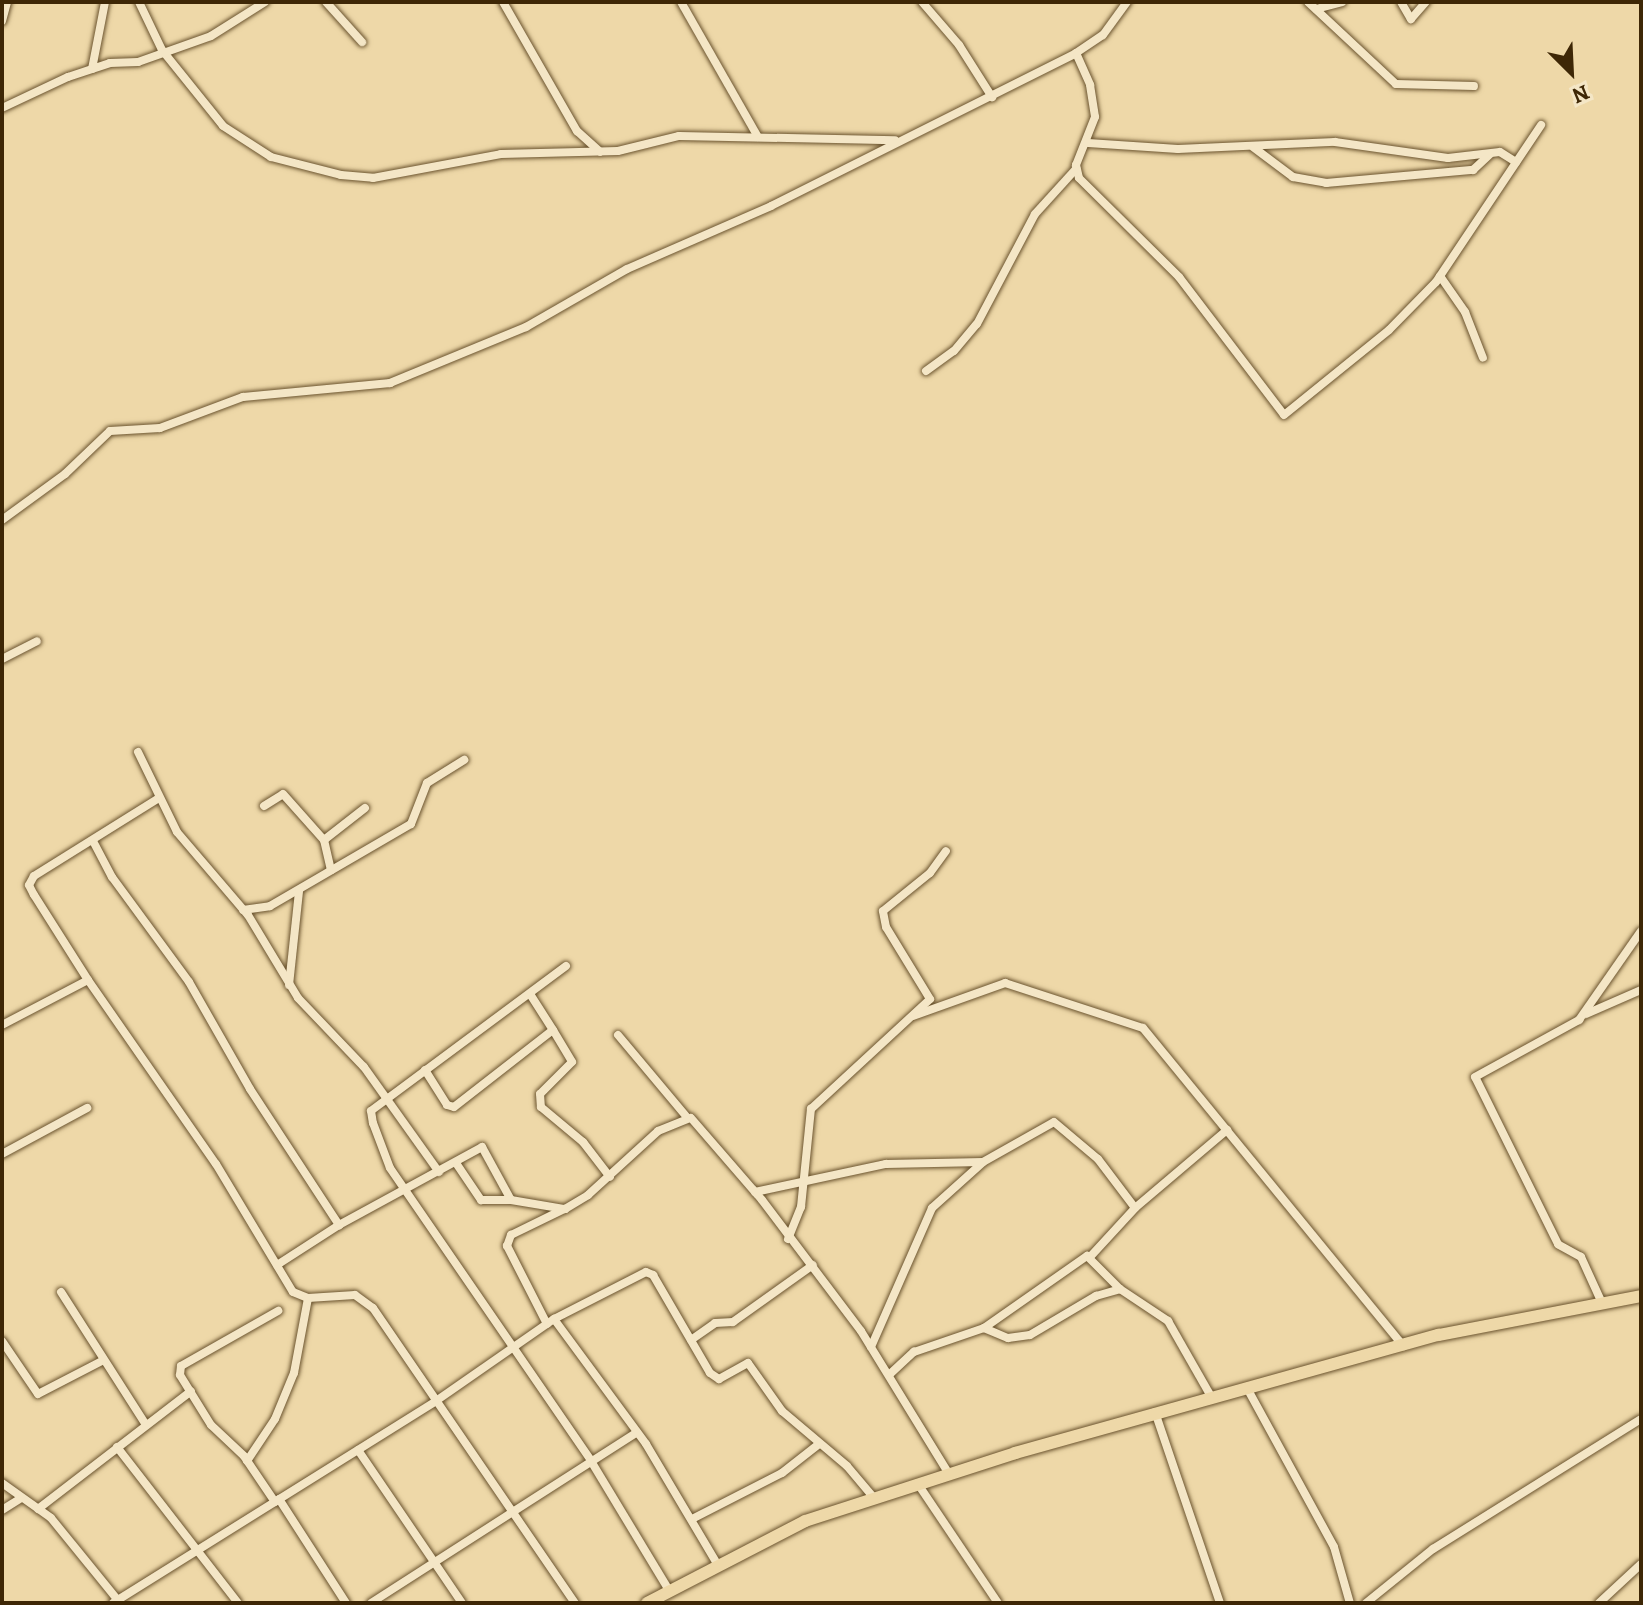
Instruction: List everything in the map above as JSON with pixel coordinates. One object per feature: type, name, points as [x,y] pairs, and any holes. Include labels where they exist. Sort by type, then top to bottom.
[{"type":"main road","points":[[647,1603],[805,1521],[949,1474],[1155,1411],[1403,1346],[1641,1296]]},
{"type":"street","points":[[2,21],[7,2]]},
{"type":"street","points":[[92,69],[105,2]]},
{"type":"street","points":[[139,2],[162,50],[223,126],[271,157],[302,166],[373,178],[501,154],[601,152],[679,136],[896,140]]},
{"type":"street","points":[[2,108],[92,69],[138,62],[162,50],[219,32],[265,2]]},
{"type":"street","points":[[326,2],[362,42]]},
{"type":"street","points":[[503,2],[577,131],[601,152]]},
{"type":"street","points":[[681,2],[758,137]]},
{"type":"street","points":[[922,2],[959,45],[992,97]]},
{"type":"street","points":[[2,520],[65,474],[110,431],[160,428],[243,397],[390,383],[526,327],[627,269],[771,206],[896,140],[992,97],[1076,53],[1103,35],[1127,2]]},
{"type":"street","points":[[1308,2],[1347,43],[1404,88],[1474,86]]},
{"type":"street","points":[[1316,9],[1342,2]]},
{"type":"street","points":[[1401,2],[1411,19],[1426,2]]},
{"type":"street","points":[[926,371],[954,351],[977,324],[1035,214],[1076,169],[1088,143],[1094,102],[1076,53]]},
{"type":"street","points":[[1076,169],[1083,185],[1179,277],[1284,415],[1389,330],[1440,276],[1541,125]]},
{"type":"street","points":[[1088,143],[1253,147],[1335,142],[1448,158],[1491,153],[1516,162]]},
{"type":"street","points":[[1253,147],[1293,177],[1326,183],[1473,170],[1491,153]]},
{"type":"street","points":[[1440,276],[1465,312],[1483,358]]},
{"type":"street","points":[[2,659],[37,641]]},
{"type":"street","points":[[138,752],[157,799],[177,832],[243,910],[289,985],[364,1067],[439,1172]]},
{"type":"street","points":[[243,910],[270,906],[411,824],[427,783],[464,760]]},
{"type":"street","points":[[264,806],[283,794],[324,840],[331,870]]},
{"type":"street","points":[[157,799],[93,841],[49,865],[29,885],[88,980],[216,1164],[293,1292],[308,1298],[364,1299],[515,1512],[575,1603]]},
{"type":"street","points":[[324,840],[365,808]]},
{"type":"street","points":[[93,841],[112,877],[189,982],[242,1076],[339,1225]]},
{"type":"street","points":[[788,1239],[804,1182],[811,1109],[913,1016],[931,993],[886,927],[883,911],[930,873],[946,851]]},
{"type":"street","points":[[289,985],[299,891]]},
{"type":"street","points":[[1586,1014],[1641,931]]},
{"type":"street","points":[[566,966],[371,1111],[380,1149],[510,1348],[591,1461],[670,1592]]},
{"type":"street","points":[[2,1025],[88,980]]},
{"type":"street","points":[[913,1016],[1005,983],[1121,1019],[1154,1037],[1403,1346]]},
{"type":"street","points":[[1602,1303],[1581,1257],[1558,1244],[1475,1077],[1586,1014],[1641,990]]},
{"type":"street","points":[[530,994],[572,1062],[540,1094],[541,1107],[583,1142],[610,1177]]},
{"type":"street","points":[[425,1070],[447,1105],[454,1107],[553,1030]]},
{"type":"street","points":[[618,1035],[686,1116],[696,1120],[755,1192],[788,1239],[813,1265],[890,1374],[949,1474]]},
{"type":"street","points":[[2,1154],[87,1108]]},
{"type":"street","points":[[686,1116],[658,1131],[610,1177],[565,1209],[511,1235],[507,1246],[551,1321],[637,1432],[719,1567]]},
{"type":"street","points":[[871,1347],[932,1208],[983,1162],[1048,1123],[1058,1123],[1098,1159],[1135,1208]]},
{"type":"street","points":[[890,1374],[914,1352],[984,1328],[1082,1258],[1090,1257],[1135,1208],[1227,1130]]},
{"type":"street","points":[[277,1265],[339,1225],[482,1147],[511,1200]]},
{"type":"street","points":[[755,1192],[886,1164],[983,1162]]},
{"type":"street","points":[[456,1163],[481,1200],[511,1200],[565,1209]]},
{"type":"street","points":[[1090,1257],[1120,1289],[1168,1321],[1212,1398]]},
{"type":"street","points":[[691,1340],[715,1323],[733,1322],[813,1265]]},
{"type":"street","points":[[2,1483],[51,1518],[117,1602],[436,1401],[551,1321],[646,1272],[653,1275],[702,1363],[719,1379],[748,1363],[782,1411],[874,1498]]},
{"type":"street","points":[[984,1328],[1008,1338],[1030,1335],[1096,1296],[1120,1289]]},
{"type":"street","points":[[61,1292],[146,1425]]},
{"type":"street","points":[[247,1461],[275,1419],[294,1373],[308,1298]]},
{"type":"street","points":[[278,1311],[181,1366],[191,1391],[211,1425],[247,1461],[277,1500],[346,1603]]},
{"type":"street","points":[[2,1341],[38,1394],[104,1360]]},
{"type":"street","points":[[1247,1388],[1334,1547],[1346,1601]]},
{"type":"street","points":[[38,1509],[191,1391]]},
{"type":"street","points":[[1155,1411],[1220,1603]]},
{"type":"street","points":[[1366,1603],[1433,1549],[1641,1419]]},
{"type":"street","points":[[371,1603],[637,1432]]},
{"type":"street","points":[[692,1519],[782,1473],[819,1444]]},
{"type":"street","points":[[117,1447],[202,1550],[238,1603]]},
{"type":"street","points":[[358,1450],[462,1603]]},
{"type":"street","points":[[918,1484],[996,1602]]},
{"type":"street","points":[[2,1510],[21,1498]]},
{"type":"street","points":[[1599,1603],[1641,1564]]}]
